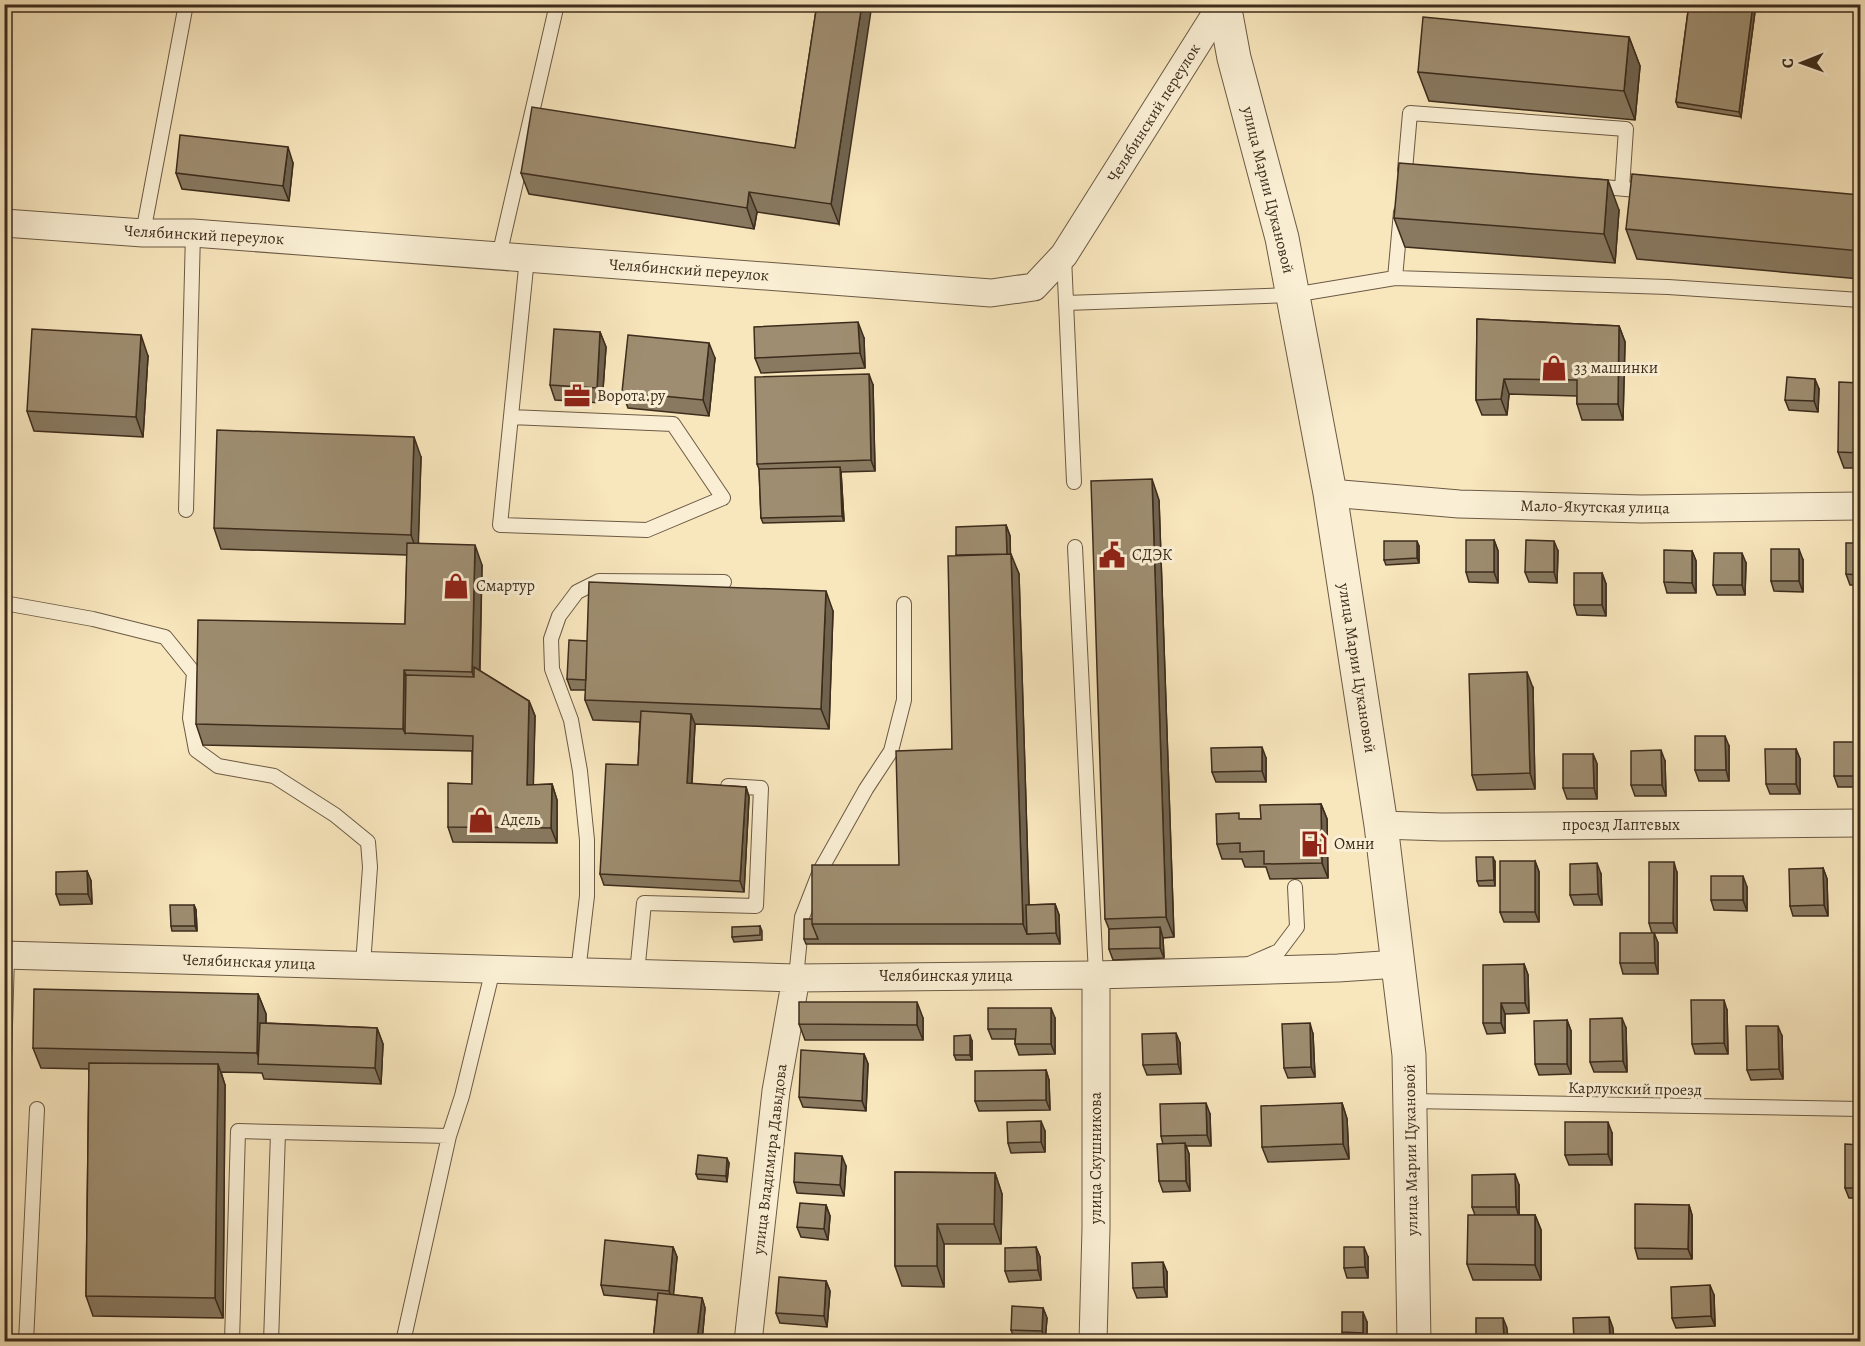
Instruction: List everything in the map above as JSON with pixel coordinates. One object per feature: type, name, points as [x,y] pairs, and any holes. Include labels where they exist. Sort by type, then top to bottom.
[{"type":"street","name":"Челябинский переулок","points":[[4,223],[143,233],[193,233],[991,293],[1034,287],[1064,255],[1223,4]]},
{"type":"street","name":"улица Марии Цукановой","points":[[1223,4],[1234,58],[1282,238],[1293,295],[1330,493],[1381,825],[1409,1055],[1414,1341]]},
{"type":"street","name":"Мало-Якутская улица","points":[[1330,493],[1471,505],[1641,508],[1860,506]]},
{"type":"street","name":"проезд Лаптевых","points":[[1381,825],[1442,827],[1860,823]]},
{"type":"street","name":"Челябинская улица","points":[[6,956],[796,978],[1096,975],[1338,968],[1398,964]]},
{"type":"street","name":"улица Скушникова","points":[[1093,1341],[1096,1228],[1096,975]]},
{"type":"street","name":"улица Владимира Давыдова","points":[[748,1341],[776,1091],[796,978]]},
{"type":"lane","points":[[143,233],[186,4]]},
{"type":"lane","points":[[499,256],[557,4]]},
{"type":"lane","points":[[1409,174],[1410,113],[1626,129],[1622,188]]},
{"type":"lane","points":[[1576,184],[1658,191]]},
{"type":"lane","points":[[1395,278],[1401,204]]},
{"type":"lane","points":[[186,510],[193,233]]},
{"type":"lane","points":[[1064,255],[1074,482]]},
{"type":"lane","points":[[512,417],[673,424],[723,498],[647,530],[500,525],[527,258]]},
{"type":"lane","points":[[1066,303],[1293,295],[1395,278],[1668,287],[1860,300]]},
{"type":"lane","points":[[1075,547],[1096,975]]},
{"type":"lane","points":[[578,972],[587,896],[586,840],[580,771],[571,720],[552,669],[551,639],[559,616],[577,592],[599,581],[724,582]]},
{"type":"lane","points":[[4,603],[93,619],[165,637],[194,673],[190,718],[196,750],[218,766],[274,776],[335,815],[368,842],[370,867],[363,966]]},
{"type":"lane","points":[[796,978],[802,917],[820,871],[866,789],[891,751],[904,700],[904,604]]},
{"type":"lane","points":[[637,973],[645,903],[756,906],[761,788],[718,786]]},
{"type":"lane","points":[[1234,971],[1279,951],[1297,927],[1295,887]]},
{"type":"lane","points":[[4,1061],[6,956]]},
{"type":"lane","points":[[403,1341],[449,1136],[462,1096],[493,969]]},
{"type":"lane","name":"Карлукский проезд","points":[[1410,1101],[1860,1109]]},
{"type":"lane","points":[[26,1341],[37,1109]]},
{"type":"lane","points":[[232,1341],[238,1131],[449,1136]]},
{"type":"lane","points":[[271,1341],[278,1133]]},
{"type":"building","points":[[817,4],[862,4],[831,204],[749,192],[747,208],[521,173],[532,107],[795,148]]},
{"type":"building","points":[[1689,4],[1753,4],[1739,112],[1676,102]]},
{"type":"building","points":[[1423,17],[1629,37],[1624,91],[1418,72]]},
{"type":"building","points":[[180,135],[288,147],[283,186],[176,173]]},
{"type":"building","points":[[1399,163],[1608,180],[1604,234],[1394,218]]},
{"type":"building","points":[[1632,174],[1860,195],[1860,251],[1626,229]]},
{"type":"building","name":"33 машинки","points":[[1477,319],[1619,326],[1618,404],[1577,404],[1577,380],[1504,379],[1501,399],[1476,400]]},
{"type":"building","points":[[858,322],[860,353],[755,358],[754,327]]},
{"type":"building","points":[[32,329],[141,335],[136,417],[27,411]]},
{"type":"building","points":[[554,329],[600,332],[597,388],[550,385]]},
{"type":"building","points":[[628,335],[709,343],[703,400],[622,392]]},
{"type":"building","points":[[869,374],[871,460],[757,464],[755,377]]},
{"type":"building","points":[[1787,377],[1815,379],[1814,401],[1785,400]]},
{"type":"building","points":[[1839,382],[1860,383],[1860,453],[1838,452]]},
{"type":"building","points":[[217,430],[414,437],[411,535],[214,528]]},
{"type":"building","points":[[840,467],[842,516],[761,518],[759,469]]},
{"type":"building","points":[[1152,479],[1166,917],[1105,919],[1091,481]]},
{"type":"building","points":[[1006,525],[1007,554],[956,555],[956,527]]},
{"type":"building","points":[[1466,540],[1494,540],[1494,572],[1466,572]]},
{"type":"building","points":[[1526,540],[1554,541],[1554,572],[1525,572]]},
{"type":"building","points":[[1384,541],[1417,541],[1417,558],[1384,560]]},
{"type":"building","points":[[407,543],[475,545],[472,672],[404,670],[403,729],[196,724],[198,620],[405,624]]},
{"type":"building","points":[[1846,543],[1860,543],[1860,575],[1846,574]]},
{"type":"building","points":[[1771,549],[1799,549],[1799,581],[1771,581]]},
{"type":"building","points":[[1664,550],[1692,551],[1692,583],[1664,582]]},
{"type":"building","points":[[1714,553],[1742,553],[1742,585],[1713,585]]},
{"type":"building","points":[[1011,554],[1023,924],[812,924],[812,865],[899,865],[896,751],[952,749],[948,556]]},
{"type":"building","points":[[1574,573],[1602,573],[1602,605],[1574,605]]},
{"type":"building","points":[[589,582],[826,591],[821,709],[585,700]]},
{"type":"building","points":[[569,640],[587,641],[586,680],[567,679]]},
{"type":"building","points":[[474,667],[529,701],[527,785],[552,784],[551,828],[448,827],[448,783],[472,784],[473,736],[405,733],[406,675],[474,677]]},
{"type":"building","points":[[1527,672],[1530,773],[1472,775],[1469,674]]},
{"type":"building","points":[[641,711],[691,714],[687,783],[746,787],[740,881],[600,874],[606,764],[638,765]]},
{"type":"building","points":[[1695,736],[1725,736],[1726,770],[1695,770]]},
{"type":"building","points":[[1834,742],[1860,742],[1860,776],[1834,776]]},
{"type":"building","points":[[1262,747],[1262,771],[1212,772],[1211,748]]},
{"type":"building","points":[[1765,749],[1796,749],[1796,784],[1766,784]]},
{"type":"building","points":[[1661,750],[1662,785],[1631,785],[1631,751]]},
{"type":"building","points":[[1563,754],[1593,754],[1594,788],[1563,788]]},
{"type":"building","points":[[1321,804],[1322,863],[1264,864],[1264,851],[1240,852],[1240,843],[1217,844],[1216,814],[1239,813],[1239,819],[1261,819],[1260,805]]},
{"type":"building","points":[[1476,857],[1493,857],[1494,880],[1477,881]]},
{"type":"building","points":[[1500,861],[1535,861],[1535,912],[1500,912]]},
{"type":"building","points":[[1649,862],[1674,862],[1673,923],[1649,923]]},
{"type":"building","points":[[1597,863],[1598,894],[1570,895],[1570,864]]},
{"type":"building","points":[[1823,868],[1824,905],[1790,906],[1789,869]]},
{"type":"building","points":[[87,871],[88,894],[56,894],[56,872]]},
{"type":"building","points":[[1711,876],[1743,876],[1743,900],[1711,900]]},
{"type":"building","points":[[1055,904],[1056,933],[1027,934],[1026,905]]},
{"type":"building","points":[[170,905],[194,905],[195,926],[171,926]]},
{"type":"building","points":[[804,919],[812,919],[818,939],[804,939]]},
{"type":"building","points":[[760,926],[760,935],[732,937],[732,927]]},
{"type":"building","points":[[1160,927],[1160,948],[1109,949],[1109,929]]},
{"type":"building","points":[[1620,933],[1654,933],[1655,963],[1620,963]]},
{"type":"building","points":[[1524,964],[1525,1003],[1501,1003],[1501,1023],[1483,1023],[1483,965]]},
{"type":"building","points":[[34,989],[258,994],[257,1053],[33,1048]]},
{"type":"building","points":[[1691,1000],[1724,1000],[1724,1043],[1692,1044]]},
{"type":"building","points":[[799,1002],[917,1002],[917,1025],[799,1024]]},
{"type":"building","points":[[988,1008],[1051,1008],[1051,1044],[1015,1044],[1016,1029],[988,1029]]},
{"type":"building","points":[[1622,1018],[1623,1061],[1590,1062],[1590,1019]]},
{"type":"building","points":[[1567,1020],[1567,1064],[1535,1064],[1534,1021]]},
{"type":"building","points":[[260,1023],[377,1028],[375,1068],[258,1064]]},
{"type":"building","points":[[1310,1023],[1311,1067],[1284,1068],[1282,1024]]},
{"type":"building","points":[[1746,1026],[1778,1026],[1779,1069],[1747,1070]]},
{"type":"building","points":[[1176,1033],[1178,1064],[1143,1065],[1142,1034]]},
{"type":"building","points":[[970,1035],[970,1055],[954,1055],[954,1036]]},
{"type":"building","points":[[801,1050],[864,1054],[862,1101],[799,1097]]},
{"type":"building","points":[[89,1063],[218,1064],[215,1298],[86,1296]]},
{"type":"building","points":[[1046,1070],[1046,1100],[975,1101],[975,1071]]},
{"type":"building","points":[[1206,1103],[1207,1135],[1161,1136],[1160,1104]]},
{"type":"building","points":[[1342,1103],[1343,1144],[1262,1147],[1261,1106]]},
{"type":"building","points":[[1041,1121],[1041,1142],[1008,1143],[1007,1122]]},
{"type":"building","points":[[1565,1122],[1608,1122],[1608,1154],[1565,1155]]},
{"type":"building","points":[[1185,1143],[1186,1181],[1159,1181],[1157,1144]]},
{"type":"building","points":[[1845,1144],[1860,1145],[1860,1188],[1845,1188]]},
{"type":"building","points":[[795,1153],[842,1156],[840,1185],[794,1182]]},
{"type":"building","points":[[698,1155],[727,1158],[726,1176],[696,1174]]},
{"type":"building","points":[[895,1172],[995,1173],[994,1224],[937,1224],[937,1266],[895,1266]]},
{"type":"building","points":[[1515,1174],[1516,1207],[1472,1207],[1472,1175]]},
{"type":"building","points":[[4,1195],[8,1196],[8,1210],[4,1210]]},
{"type":"building","points":[[800,1203],[826,1205],[824,1229],[797,1227]]},
{"type":"building","points":[[1635,1204],[1689,1205],[1688,1249],[1635,1248]]},
{"type":"building","points":[[1468,1215],[1535,1215],[1535,1265],[1467,1264]]},
{"type":"building","points":[[605,1240],[673,1247],[669,1291],[601,1285]]},
{"type":"building","points":[[1036,1247],[1038,1270],[1005,1271],[1005,1248]]},
{"type":"building","points":[[1344,1247],[1364,1247],[1365,1267],[1344,1268]]},
{"type":"building","points":[[1163,1262],[1164,1287],[1133,1288],[1132,1263]]},
{"type":"building","points":[[779,1277],[826,1281],[824,1316],[776,1313]]},
{"type":"building","points":[[1710,1285],[1711,1316],[1672,1318],[1671,1287]]},
{"type":"building","points":[[1856,1285],[1860,1285],[1860,1306],[1856,1306]]},
{"type":"building","points":[[658,1293],[702,1298],[697,1341],[653,1341]]},
{"type":"building","points":[[1012,1306],[1043,1308],[1042,1331],[1011,1330]]},
{"type":"building","points":[[1342,1312],[1363,1312],[1363,1333],[1342,1332]]},
{"type":"building","points":[[1609,1317],[1610,1341],[1574,1341],[1573,1318]]},
{"type":"building","points":[[1476,1318],[1503,1318],[1504,1341],[1476,1341]]},
{"type":"place","name":"33 машинки","points":[[1554,368]]},
{"type":"place","name":"Ворота.ру","points":[[577,396]]},
{"type":"place","name":"СДЭК","points":[[1112,555]]},
{"type":"place","name":"Смартур","points":[[456,586]]},
{"type":"place","name":"Адель","points":[[481,820]]},
{"type":"place","name":"Омни","points":[[1314,844]]}]
